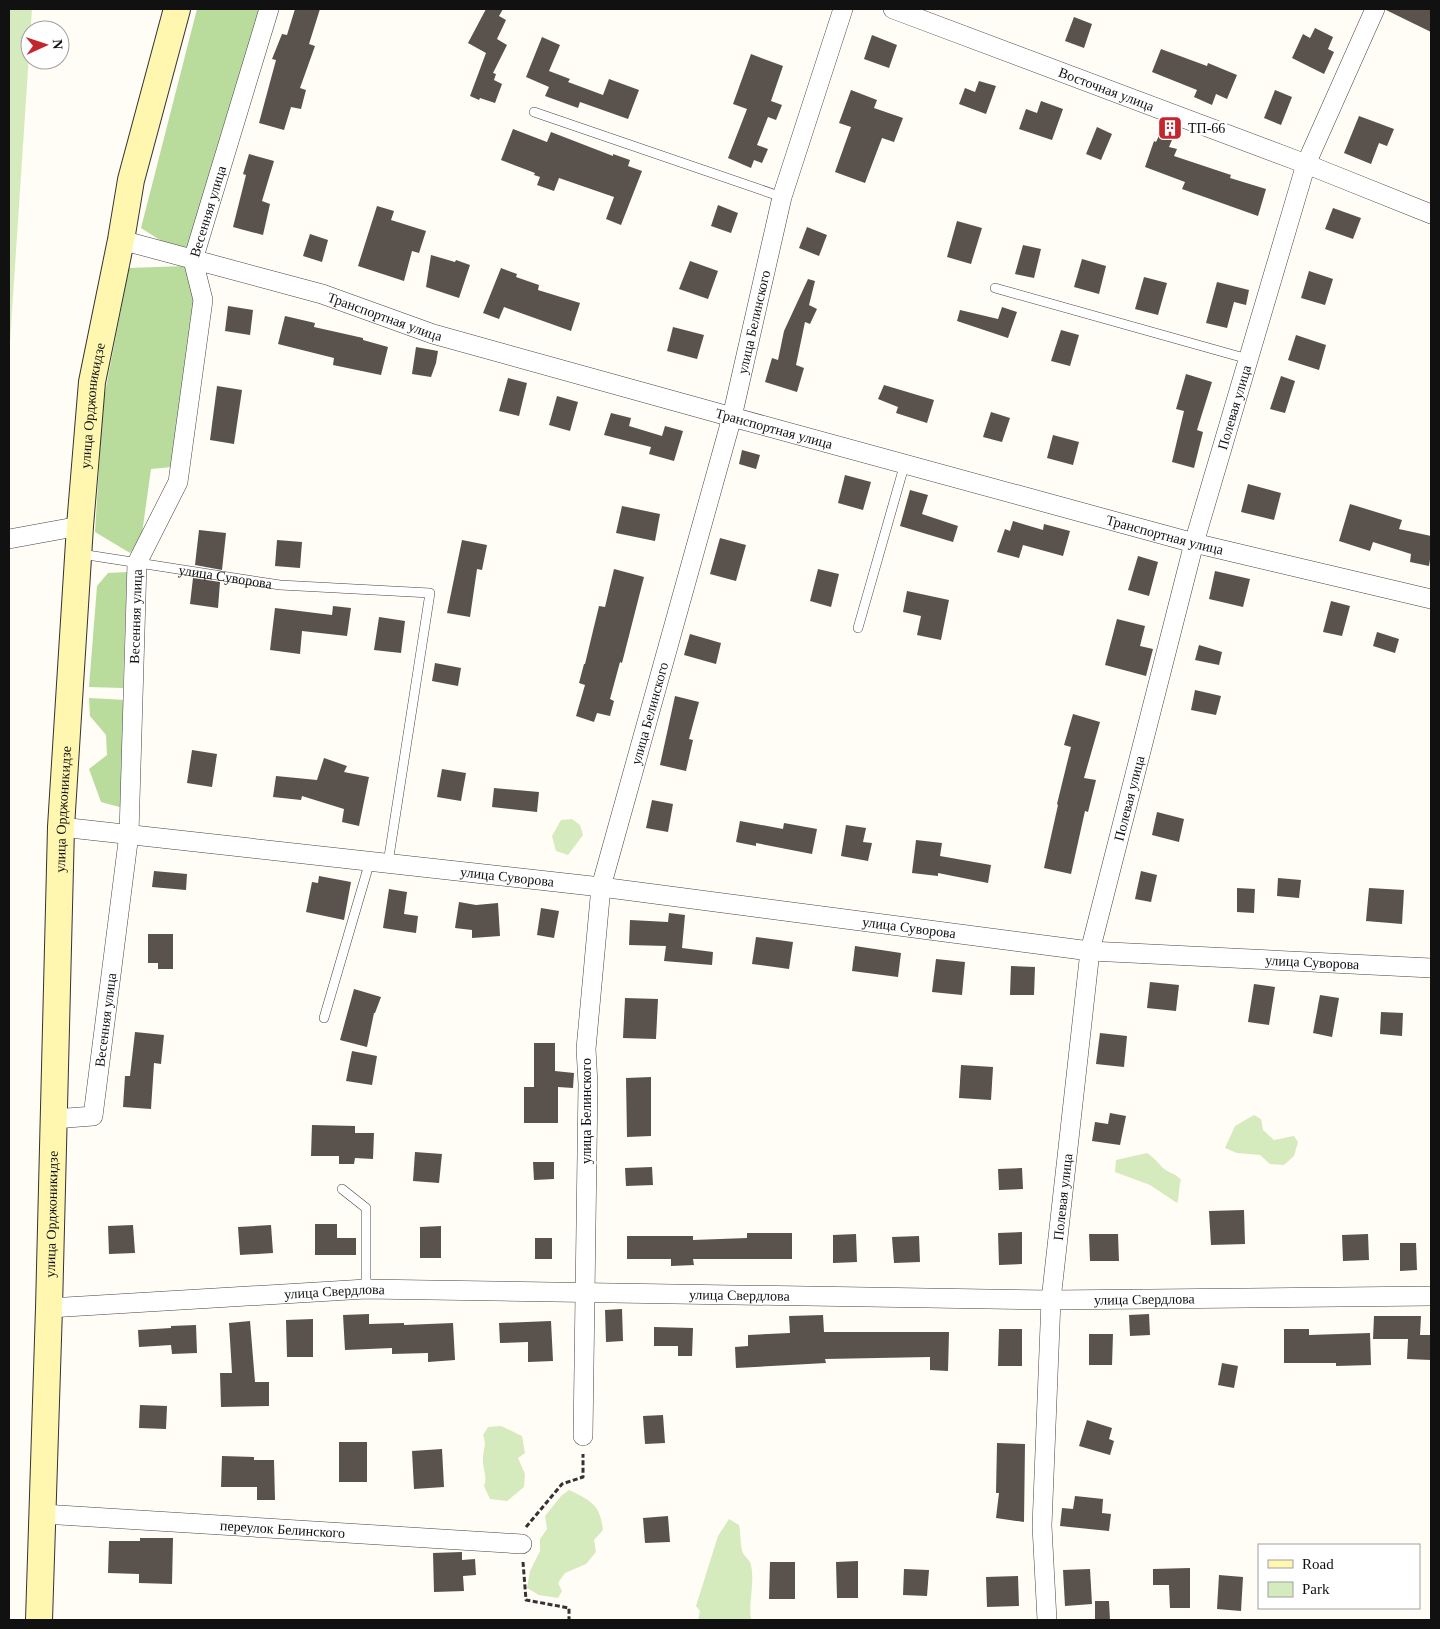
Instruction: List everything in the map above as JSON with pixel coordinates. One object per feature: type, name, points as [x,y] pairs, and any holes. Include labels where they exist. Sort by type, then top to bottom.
[{"type":"main road","name":"улица Орджоникидзе","points":[[39,1620],[61,827],[80,526],[92,382],[121,240],[131,180],[177,9]]},
{"type":"street","name":"Весенняя улица","points":[[54,1119],[93,1116],[129,834],[137,563],[178,482],[203,300],[193,260],[269,9]]},
{"type":"street","name":"улица Белинского","points":[[583,1436],[588,1084],[586,1049],[600,887],[732,417],[782,197],[843,9]]},
{"type":"street","name":"Восточная улица","points":[[893,9],[1306,164],[1431,214]]},
{"type":"street","name":"Полевая улица","points":[[1047,1620],[1042,1526],[1051,1300],[1090,951],[1194,543],[1306,164],[1374,9]]},
{"type":"street","name":"Транспортная улица","points":[[121,240],[322,294],[433,334],[732,417],[1194,543],[1431,599]]},
{"type":"street","points":[[9,539],[80,526]]},
{"type":"street","name":"улица Суворова","points":[[61,827],[600,887],[1090,951],[1431,968]]},
{"type":"street","name":"улица Свердлова","points":[[49,1308],[366,1289],[1051,1300],[1431,1296]]},
{"type":"street","name":"переулок Белинского","points":[[42,1514],[522,1544]]},
{"type":"lane","points":[[534,112],[782,197]]},
{"type":"lane","points":[[995,288],[1248,359]]},
{"type":"lane","points":[[858,628],[906,463]]},
{"type":"lane","name":"улица Суворова","points":[[79,554],[280,585],[430,593],[388,863]]},
{"type":"lane","points":[[324,1018],[370,861]]},
{"type":"lane","points":[[342,1189],[366,1208],[366,1289]]},
{"type":"path","points":[[569,1620],[569,1608],[526,1600],[522,1532],[562,1484],[583,1477],[583,1436]]},
{"type":"green space","points":[[9,9],[32,9],[31,20],[20,20],[20,70],[28,70],[9,357]]},
{"type":"green space","points":[[197,9],[263,9],[191,249],[163,242],[141,228]]},
{"type":"green space","points":[[185,266],[195,299],[172,467],[151,469],[141,541],[130,553],[95,532],[103,403],[129,268]]},
{"type":"green space","points":[[127,572],[123,688],[89,687],[97,586],[108,573]]},
{"type":"green space","points":[[89,698],[125,700],[123,808],[101,802],[89,769],[107,755],[106,735],[90,716]]},
{"type":"green space","points":[[572,819],[580,825],[583,835],[568,855],[556,851],[552,836],[561,820]]},
{"type":"green space","points":[[1254,1115],[1261,1119],[1263,1130],[1274,1140],[1294,1136],[1298,1142],[1294,1156],[1284,1165],[1270,1164],[1260,1155],[1237,1153],[1225,1148],[1235,1126]]},
{"type":"green space","points":[[1147,1153],[1163,1168],[1181,1180],[1177,1203],[1150,1185],[1115,1172],[1116,1160]]},
{"type":"green space","points":[[501,1426],[522,1436],[525,1453],[518,1458],[525,1474],[524,1487],[507,1501],[490,1499],[484,1486],[483,1455],[485,1444],[483,1435],[488,1427]]},
{"type":"green space","points":[[569,1490],[593,1504],[600,1514],[603,1530],[594,1540],[596,1552],[586,1564],[565,1573],[558,1583],[562,1591],[558,1598],[539,1595],[527,1588],[530,1571],[540,1551],[540,1539],[547,1529],[545,1516],[561,1496]]},
{"type":"green space","points":[[729,1519],[739,1525],[742,1550],[751,1565],[751,1620],[698,1620],[700,1611],[696,1606],[718,1536]]},
{"type":"building","points":[[295,9],[320,9],[309,44],[315,46],[300,88],[306,90],[301,109],[291,107],[284,130],[259,123],[276,60],[272,59],[282,34],[287,35]]},
{"type":"building","points":[[486,9],[503,9],[499,16],[506,20],[497,39],[507,45],[493,73],[496,74],[494,80],[502,84],[495,103],[470,96],[486,53],[468,43]]},
{"type":"building","points":[[1431,9],[1431,32],[1386,10]]},
{"type":"building","points":[[1074,17],[1092,24],[1084,48],[1065,41]]},
{"type":"building","points":[[1315,28],[1333,37],[1328,49],[1334,52],[1324,74],[1292,58],[1303,34],[1310,38]]},
{"type":"building","points":[[872,35],[897,45],[889,68],[864,59]]},
{"type":"building","points":[[542,37],[560,45],[549,71],[570,79],[568,82],[603,95],[609,79],[639,90],[628,119],[580,102],[578,108],[545,96],[549,87],[526,77]]},
{"type":"building","points":[[1161,49],[1207,66],[1208,63],[1237,75],[1227,99],[1216,94],[1212,105],[1194,97],[1197,90],[1152,72]]},
{"type":"building","points":[[751,54],[783,66],[771,101],[782,105],[776,120],[768,117],[757,145],[768,149],[762,163],[754,160],[751,168],[728,158],[747,109],[733,104]]},
{"type":"building","points":[[979,81],[996,86],[986,114],[959,104],[965,88],[975,92]]},
{"type":"building","points":[[851,90],[877,100],[874,108],[903,118],[894,142],[882,138],[865,183],[835,172],[851,127],[839,123]]},
{"type":"building","points":[[1275,90],[1292,97],[1281,125],[1264,118]]},
{"type":"building","points":[[1041,101],[1063,109],[1052,140],[1019,129],[1026,109],[1037,113]]},
{"type":"building","points":[[1359,116],[1394,129],[1387,146],[1379,143],[1371,164],[1344,153]]},
{"type":"building","points":[[1165,123],[1177,128],[1169,147],[1177,149],[1174,156],[1231,175],[1230,178],[1266,189],[1258,216],[1182,189],[1185,182],[1145,167],[1154,141],[1156,142]]},
{"type":"building","points":[[1097,127],[1112,134],[1101,160],[1086,154]]},
{"type":"building","points":[[513,129],[547,142],[551,132],[613,156],[613,154],[630,160],[628,166],[642,171],[621,225],[606,219],[614,197],[559,178],[554,191],[537,185],[540,177],[534,175],[535,173],[501,160]]},
{"type":"building","points":[[249,154],[274,161],[262,201],[270,204],[263,235],[233,227],[246,175],[243,174]]},
{"type":"building","points":[[718,205],[738,213],[731,233],[711,226]]},
{"type":"building","points":[[377,206],[394,211],[391,220],[426,231],[419,253],[412,251],[404,281],[358,266]]},
{"type":"building","points":[[1333,208],[1361,218],[1353,239],[1325,229]]},
{"type":"building","points":[[957,221],[982,228],[971,264],[947,257]]},
{"type":"building","points":[[807,227],[827,235],[819,256],[799,248]]},
{"type":"building","points":[[310,234],[328,240],[322,262],[303,256]]},
{"type":"building","points":[[1023,245],[1041,249],[1034,278],[1015,274]]},
{"type":"building","points":[[431,255],[470,265],[459,298],[426,287]]},
{"type":"building","points":[[1082,259],[1106,266],[1099,294],[1074,287]]},
{"type":"building","points":[[690,261],[718,271],[708,299],[679,289]]},
{"type":"building","points":[[501,268],[517,274],[516,277],[539,285],[538,290],[580,303],[571,331],[504,307],[499,319],[483,313]]},
{"type":"building","points":[[1309,271],[1333,279],[1325,305],[1301,298]]},
{"type":"building","points":[[1144,277],[1167,283],[1158,315],[1135,309]]},
{"type":"building","points":[[808,279],[815,281],[809,305],[817,309],[810,324],[805,322],[796,365],[804,368],[797,392],[765,382],[772,358],[778,360],[784,331]]},
{"type":"building","points":[[1217,282],[1249,290],[1246,305],[1234,302],[1227,328],[1206,323]]},
{"type":"building","points":[[228,306],[253,310],[250,335],[225,331]]},
{"type":"building","points":[[1002,307],[1017,312],[1008,338],[957,321],[960,310],[998,319]]},
{"type":"building","points":[[285,316],[315,323],[314,327],[363,338],[363,340],[388,347],[381,375],[333,365],[334,358],[278,344]]},
{"type":"building","points":[[673,327],[704,335],[697,359],[667,351]]},
{"type":"building","points":[[1061,330],[1079,335],[1070,366],[1051,361]]},
{"type":"building","points":[[1296,335],[1326,345],[1319,370],[1288,360]]},
{"type":"building","points":[[416,347],[438,351],[431,377],[412,374]]},
{"type":"building","points":[[1186,374],[1212,382],[1197,430],[1203,432],[1194,468],[1172,462],[1184,411],[1176,409]]},
{"type":"building","points":[[1281,376],[1295,381],[1285,413],[1270,409]]},
{"type":"building","points":[[508,378],[527,383],[519,416],[499,411]]},
{"type":"building","points":[[884,385],[934,400],[927,423],[896,413],[898,407],[878,399]]},
{"type":"building","points":[[217,386],[242,390],[234,444],[210,440]]},
{"type":"building","points":[[557,396],[578,402],[570,431],[549,425]]},
{"type":"building","points":[[991,412],[1010,418],[1002,442],[983,437]]},
{"type":"building","points":[[611,413],[631,418],[629,426],[662,436],[665,426],[683,431],[674,461],[649,454],[651,447],[604,435]]},
{"type":"building","points":[[1053,435],[1079,442],[1073,465],[1047,458]]},
{"type":"building","points":[[742,450],[760,455],[756,469],[739,464]]},
{"type":"building","points":[[845,475],[871,482],[863,510],[838,503]]},
{"type":"building","points":[[1248,484],[1281,493],[1274,520],[1241,512]]},
{"type":"building","points":[[910,490],[928,495],[922,514],[958,526],[953,542],[900,526]]},
{"type":"building","points":[[1350,504],[1402,520],[1399,529],[1431,536],[1429,566],[1410,562],[1411,554],[1373,542],[1370,551],[1339,541]]},
{"type":"building","points":[[622,506],[660,514],[655,541],[616,533]]},
{"type":"building","points":[[1013,521],[1043,530],[1044,524],[1070,531],[1063,556],[1023,545],[1019,558],[997,552],[1005,529],[1010,531]]},
{"type":"building","points":[[199,530],[226,533],[222,570],[195,565]]},
{"type":"building","points":[[720,538],[746,545],[736,581],[710,574]]},
{"type":"building","points":[[277,540],[302,542],[300,568],[275,566]]},
{"type":"building","points":[[462,540],[487,545],[482,570],[477,569],[470,617],[447,613]]},
{"type":"building","points":[[1138,556],[1158,562],[1149,596],[1128,590]]},
{"type":"building","points":[[614,569],[644,577],[622,663],[620,662],[610,699],[614,701],[610,716],[597,713],[594,722],[576,716],[585,685],[579,683],[599,606],[605,607]]},
{"type":"building","points":[[818,569],[839,574],[831,607],[810,601]]},
{"type":"building","points":[[1215,571],[1250,579],[1243,607],[1209,599]]},
{"type":"building","points":[[193,578],[220,582],[218,608],[190,604]]},
{"type":"building","points":[[907,591],[949,600],[941,640],[917,635],[921,616],[903,612]]},
{"type":"building","points":[[1331,601],[1350,606],[1342,636],[1323,632]]},
{"type":"building","points":[[333,606],[351,608],[347,636],[302,631],[300,654],[270,650],[275,608],[332,615]]},
{"type":"building","points":[[379,617],[405,621],[401,653],[374,650]]},
{"type":"building","points":[[1117,619],[1145,626],[1140,646],[1153,649],[1146,676],[1105,665]]},
{"type":"building","points":[[1377,632],[1399,639],[1395,653],[1373,646]]},
{"type":"building","points":[[690,634],[721,643],[716,664],[684,655]]},
{"type":"building","points":[[1199,645],[1222,652],[1219,665],[1195,660]]},
{"type":"building","points":[[435,663],[461,668],[458,686],[432,681]]},
{"type":"building","points":[[1195,690],[1221,696],[1216,715],[1191,710]]},
{"type":"building","points":[[675,696],[699,702],[689,739],[693,740],[686,771],[660,765]]},
{"type":"building","points":[[1073,714],[1100,722],[1084,778],[1096,780],[1088,812],[1085,811],[1071,874],[1044,868],[1071,747],[1064,745]]},
{"type":"building","points":[[192,750],[217,754],[212,787],[187,783]]},
{"type":"building","points":[[324,758],[347,766],[344,772],[369,777],[359,826],[342,822],[344,809],[302,796],[301,800],[273,797],[276,776],[317,780]]},
{"type":"building","points":[[442,769],[466,773],[461,801],[437,797]]},
{"type":"building","points":[[494,788],[539,792],[537,812],[492,807]]},
{"type":"building","points":[[652,800],[673,804],[668,832],[646,828]]},
{"type":"building","points":[[1157,812],[1184,819],[1179,842],[1152,835]]},
{"type":"building","points":[[740,821],[783,829],[784,823],[817,829],[812,854],[756,843],[756,846],[736,842]]},
{"type":"building","points":[[846,825],[866,828],[863,842],[872,843],[868,861],[841,856]]},
{"type":"building","points":[[916,840],[942,843],[940,856],[991,865],[988,883],[938,873],[938,876],[912,873]]},
{"type":"building","points":[[154,871],[187,874],[186,890],[152,887]]},
{"type":"building","points":[[1141,871],[1157,875],[1151,902],[1135,899]]},
{"type":"building","points":[[319,876],[351,882],[344,920],[306,912],[312,882],[318,883]]},
{"type":"building","points":[[1278,878],[1301,880],[1299,898],[1277,896]]},
{"type":"building","points":[[1237,888],[1255,889],[1254,913],[1237,912]]},
{"type":"building","points":[[1369,888],[1404,890],[1402,924],[1366,921]]},
{"type":"building","points":[[389,889],[407,892],[404,914],[418,916],[416,933],[383,928]]},
{"type":"building","points":[[459,902],[476,905],[498,903],[500,936],[472,938],[472,930],[455,928]]},
{"type":"building","points":[[541,908],[559,911],[554,938],[537,935]]},
{"type":"building","points":[[669,913],[685,915],[682,948],[713,952],[712,965],[664,961],[666,946],[629,945],[630,920],[668,922]]},
{"type":"building","points":[[148,934],[173,934],[173,969],[158,969],[158,963],[148,963]]},
{"type":"building","points":[[756,937],[793,942],[789,969],[752,964]]},
{"type":"building","points":[[855,946],[901,953],[898,977],[852,971]]},
{"type":"building","points":[[936,959],[965,962],[962,995],[932,992]]},
{"type":"building","points":[[1011,966],[1035,967],[1034,995],[1010,995]]},
{"type":"building","points":[[1150,982],[1179,985],[1176,1011],[1147,1008]]},
{"type":"building","points":[[1254,984],[1275,987],[1269,1025],[1248,1022]]},
{"type":"building","points":[[354,989],[381,997],[374,1013],[367,1047],[340,1040]]},
{"type":"building","points":[[1320,995],[1339,998],[1332,1037],[1313,1033]]},
{"type":"building","points":[[625,998],[658,999],[656,1039],[623,1038]]},
{"type":"building","points":[[1381,1012],[1403,1013],[1402,1036],[1380,1034]]},
{"type":"building","points":[[135,1032],[164,1035],[161,1064],[154,1063],[151,1109],[123,1107],[125,1076],[130,1076]]},
{"type":"building","points":[[1100,1033],[1127,1036],[1124,1067],[1096,1064]]},
{"type":"building","points":[[534,1043],[555,1043],[555,1071],[574,1073],[573,1088],[558,1087],[558,1123],[524,1123],[524,1087],[534,1087]]},
{"type":"building","points":[[352,1051],[377,1056],[372,1085],[346,1081]]},
{"type":"building","points":[[961,1065],[993,1067],[991,1100],[959,1098]]},
{"type":"building","points":[[651,1077],[651,1136],[627,1137],[626,1078]]},
{"type":"building","points":[[1110,1113],[1126,1116],[1120,1145],[1092,1141],[1095,1122],[1108,1124]]},
{"type":"building","points":[[312,1125],[355,1126],[355,1133],[374,1133],[373,1159],[355,1158],[354,1164],[339,1164],[339,1156],[311,1156]]},
{"type":"building","points":[[415,1152],[442,1154],[439,1183],[413,1181]]},
{"type":"building","points":[[533,1162],[554,1162],[554,1179],[534,1180]]},
{"type":"building","points":[[652,1167],[653,1185],[626,1186],[625,1168]]},
{"type":"building","points":[[1022,1168],[1023,1189],[999,1190],[998,1169]]},
{"type":"building","points":[[1244,1210],[1245,1244],[1211,1245],[1209,1211]]},
{"type":"building","points":[[315,1224],[337,1224],[337,1238],[356,1238],[356,1255],[315,1255]]},
{"type":"building","points":[[133,1225],[135,1253],[109,1254],[108,1226]]},
{"type":"building","points":[[271,1225],[273,1253],[240,1255],[238,1227]]},
{"type":"building","points":[[441,1226],[441,1258],[420,1258],[420,1227]]},
{"type":"building","points":[[1022,1232],[1022,1264],[999,1265],[998,1233]]},
{"type":"building","points":[[747,1233],[792,1233],[792,1259],[693,1259],[694,1265],[671,1266],[671,1259],[627,1259],[627,1236],[693,1236],[693,1240],[747,1238]]},
{"type":"building","points":[[856,1234],[857,1262],[833,1263],[833,1235]]},
{"type":"building","points":[[1089,1234],[1118,1234],[1119,1261],[1090,1261]]},
{"type":"building","points":[[1368,1234],[1369,1260],[1343,1261],[1342,1235]]},
{"type":"building","points":[[919,1236],[920,1262],[894,1263],[892,1237]]},
{"type":"building","points":[[535,1238],[552,1238],[552,1259],[535,1259]]},
{"type":"building","points":[[1400,1243],[1416,1243],[1417,1270],[1400,1271]]},
{"type":"building","points":[[622,1309],[623,1341],[606,1342],[605,1310]]},
{"type":"building","points":[[369,1314],[369,1324],[453,1323],[455,1360],[428,1362],[428,1353],[392,1354],[392,1348],[345,1350],[343,1315]]},
{"type":"building","points":[[1149,1314],[1150,1335],[1130,1336],[1129,1315]]},
{"type":"building","points":[[823,1315],[824,1332],[949,1332],[948,1371],[930,1370],[930,1357],[825,1359],[826,1363],[736,1368],[735,1347],[748,1346],[748,1335],[790,1333],[789,1316]]},
{"type":"building","points":[[1374,1316],[1421,1316],[1420,1335],[1431,1335],[1431,1360],[1407,1359],[1408,1339],[1373,1339]]},
{"type":"building","points":[[313,1319],[313,1357],[287,1357],[286,1320]]},
{"type":"building","points":[[250,1321],[255,1382],[269,1382],[269,1406],[221,1407],[220,1373],[232,1373],[229,1323]]},
{"type":"building","points":[[551,1321],[553,1361],[528,1362],[528,1342],[500,1343],[499,1323]]},
{"type":"building","points":[[196,1325],[197,1353],[172,1354],[171,1345],[139,1347],[138,1330]]},
{"type":"building","points":[[654,1327],[693,1328],[692,1356],[678,1356],[678,1346],[654,1346]]},
{"type":"building","points":[[999,1329],[1022,1329],[1022,1366],[998,1366]]},
{"type":"building","points":[[1284,1329],[1309,1329],[1309,1335],[1370,1333],[1371,1365],[1336,1366],[1336,1363],[1284,1363]]},
{"type":"building","points":[[1089,1334],[1113,1334],[1112,1365],[1089,1365]]},
{"type":"building","points":[[1222,1363],[1238,1366],[1234,1388],[1218,1385]]},
{"type":"building","points":[[140,1405],[167,1406],[166,1429],[139,1428]]},
{"type":"building","points":[[663,1415],[665,1443],[645,1444],[643,1416]]},
{"type":"building","points":[[1087,1420],[1112,1428],[1109,1439],[1114,1441],[1110,1455],[1079,1446]]},
{"type":"building","points":[[339,1442],[367,1442],[367,1482],[339,1482]]},
{"type":"building","points":[[997,1443],[1025,1444],[1024,1522],[996,1518],[999,1493],[996,1493]]},
{"type":"building","points":[[442,1449],[444,1487],[414,1489],[412,1451]]},
{"type":"building","points":[[222,1456],[254,1457],[254,1460],[274,1460],[275,1500],[257,1500],[257,1487],[221,1487]]},
{"type":"building","points":[[1075,1496],[1103,1499],[1102,1513],[1111,1514],[1109,1531],[1060,1526],[1062,1508],[1073,1509]]},
{"type":"building","points":[[668,1516],[670,1542],[645,1543],[643,1518]]},
{"type":"building","points":[[140,1538],[173,1538],[172,1584],[139,1583],[139,1574],[108,1573],[109,1541],[140,1541]]},
{"type":"building","points":[[462,1552],[462,1560],[475,1559],[476,1575],[463,1576],[464,1591],[434,1592],[433,1553]]},
{"type":"building","points":[[858,1561],[858,1598],[837,1598],[836,1562]]},
{"type":"building","points":[[770,1562],[795,1562],[795,1599],[769,1599]]},
{"type":"building","points":[[1190,1568],[1190,1608],[1170,1608],[1169,1585],[1153,1585],[1153,1569]]},
{"type":"building","points":[[904,1569],[929,1570],[927,1596],[903,1595]]},
{"type":"building","points":[[1090,1569],[1092,1604],[1065,1606],[1063,1570]]},
{"type":"building","points":[[1219,1575],[1243,1577],[1241,1611],[1217,1609]]},
{"type":"building","points":[[1018,1576],[1019,1606],[987,1607],[986,1577]]},
{"type":"building","points":[[1095,1601],[1109,1601],[1110,1620],[1095,1620]]},
{"type":"place","name":"ТП-66","points":[[1170,128]]}]
